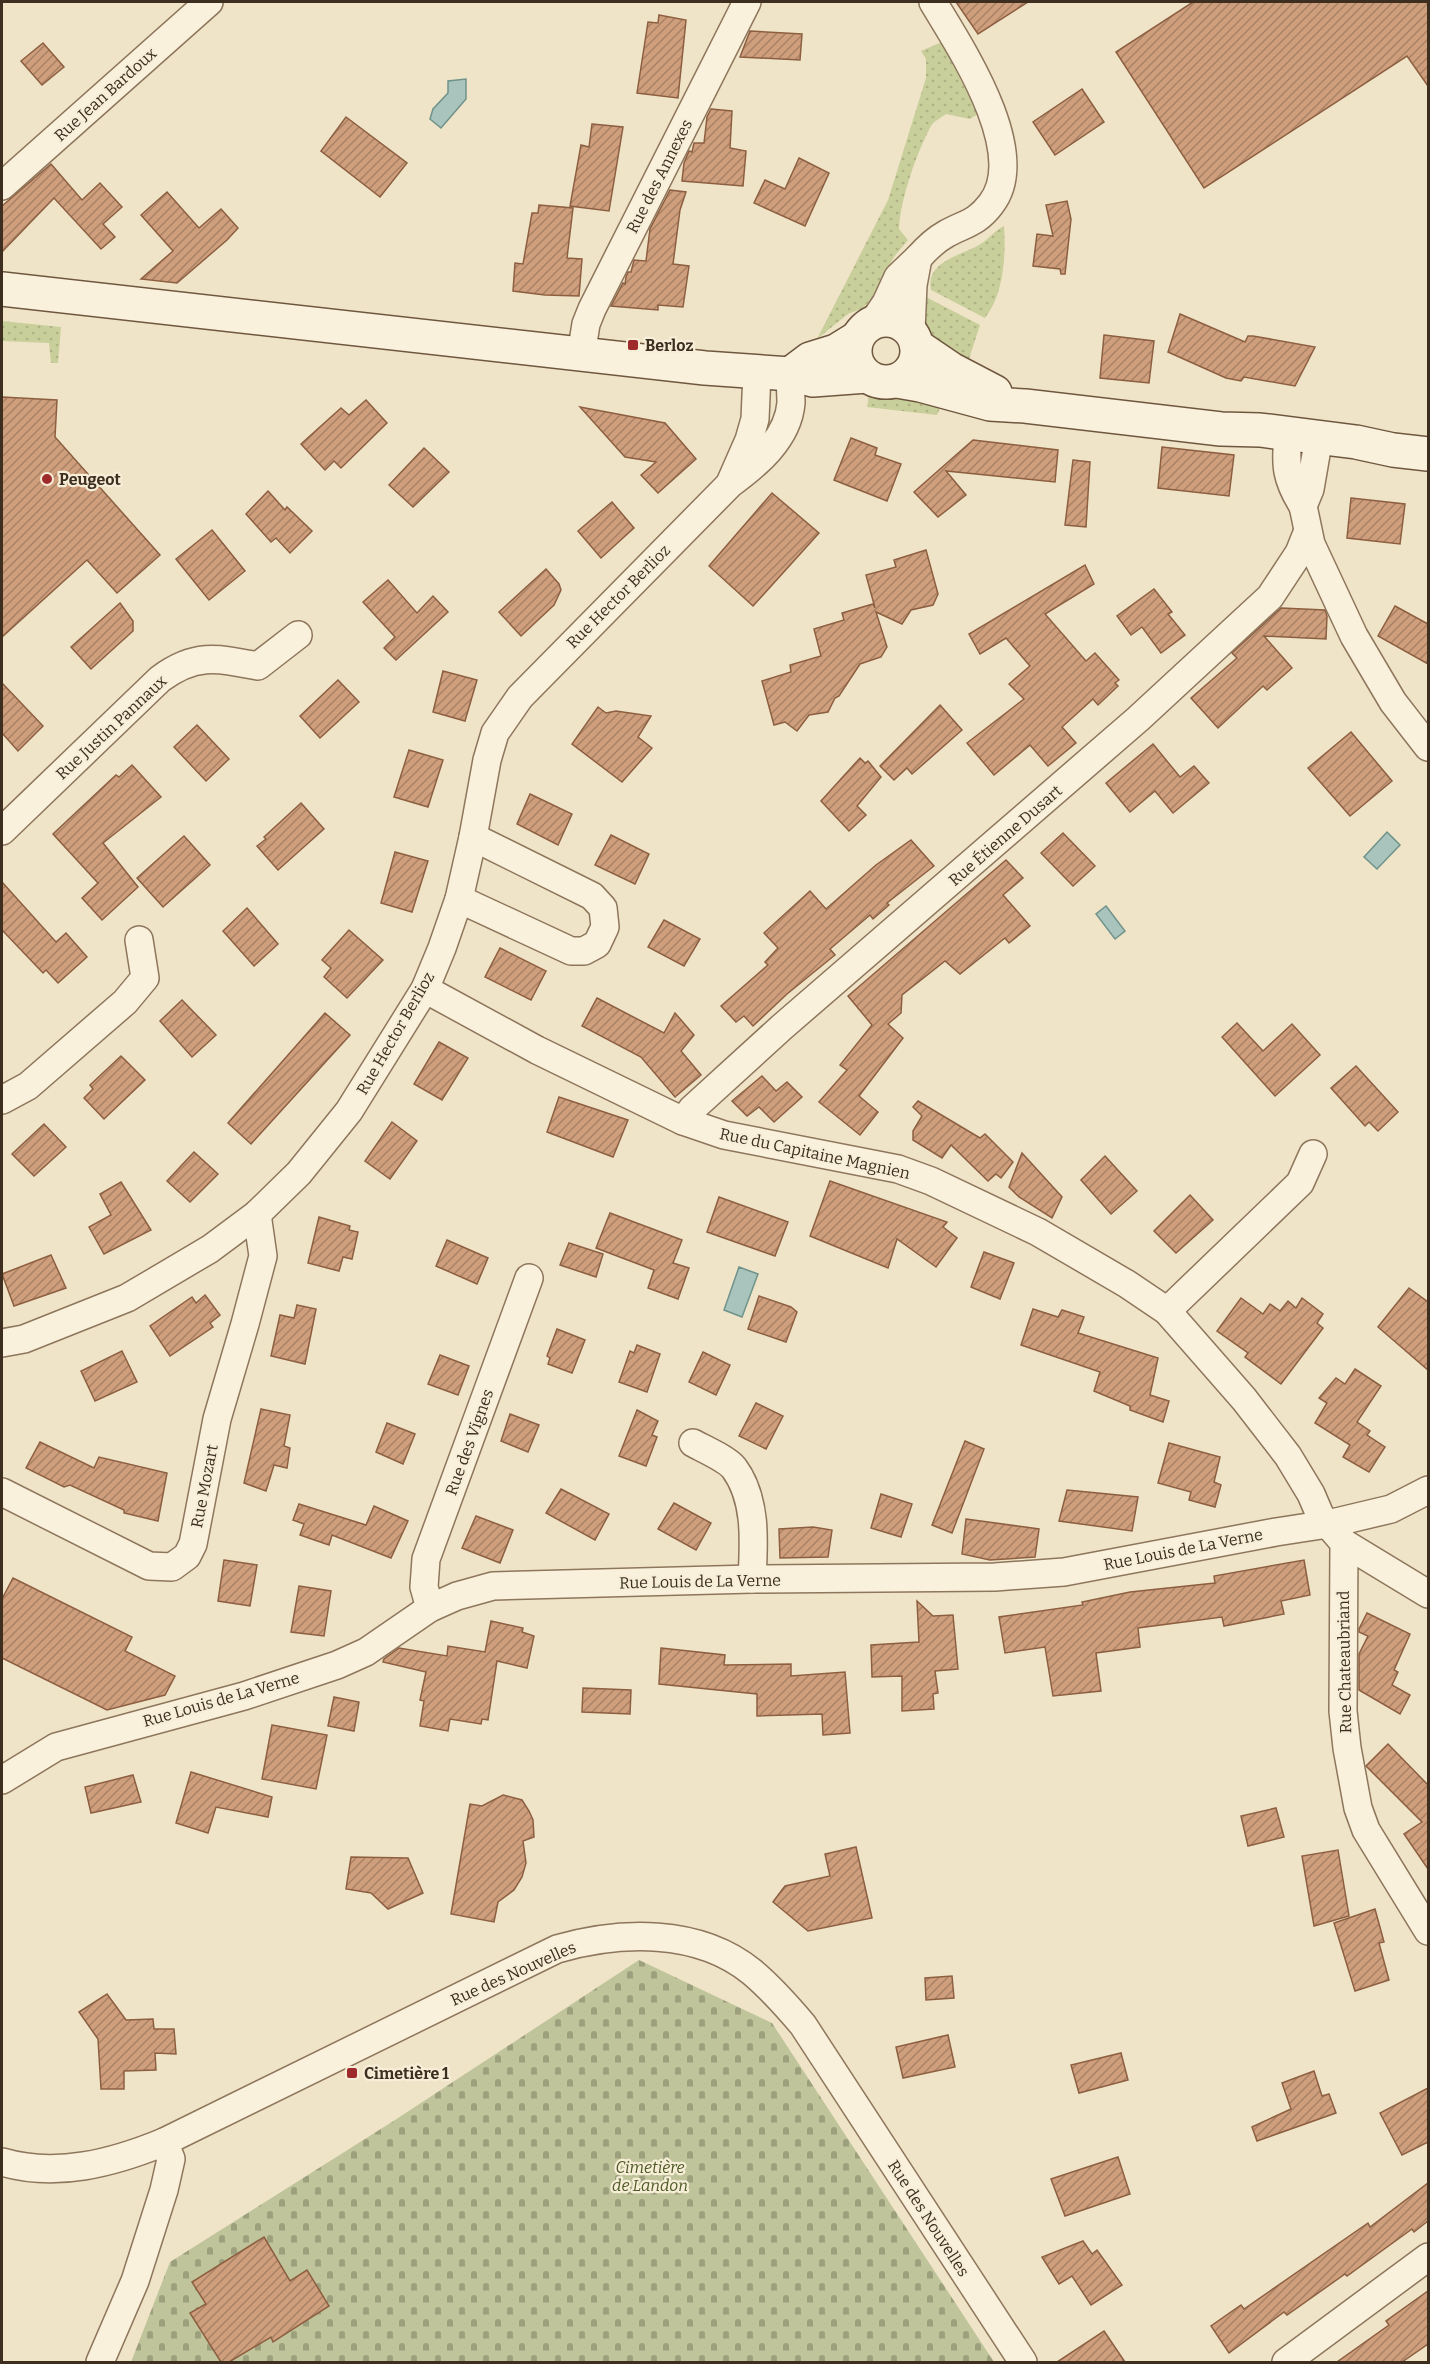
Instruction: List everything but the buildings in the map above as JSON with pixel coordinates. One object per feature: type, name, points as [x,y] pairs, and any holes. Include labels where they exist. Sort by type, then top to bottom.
[{"type":"main road","points":[[2,289],[580,355],[790,375],[813,380],[882,379],[920,385],[990,404],[1025,406],[1177,425],[1303,436],[1428,454]]},
{"type":"main road","points":[[790,375],[810,359],[836,351],[865,330],[890,320],[902,324],[914,339],[951,369],[1025,406]]},
{"type":"main road","points":[[865,330],[855,356],[859,368],[882,379],[913,367],[916,360],[914,339]]},
{"type":"street","name":"Rue Jean Bardoux","points":[[2,186],[209,2]]},
{"type":"street","name":"Rue des Annexes","points":[[580,355],[586,324],[592,309],[747,2]]},
{"type":"street","points":[[865,330],[886,303],[898,277],[934,242],[946,234],[965,227],[992,204],[1003,175],[998,128],[988,102],[961,48],[933,2]]},
{"type":"street","points":[[914,339],[913,285],[918,258]]},
{"type":"street","name":"Rue Hector Berlioz","points":[[730,484],[750,440],[755,419],[757,373]]},
{"type":"street","name":"Rue Hector Berlioz","points":[[2,1343],[24,1339],[127,1298],[210,1249],[257,1214],[299,1173],[349,1111],[424,989],[442,948],[459,899],[487,760],[495,733],[520,697],[730,484],[754,466],[782,432],[791,405],[790,375]]},
{"type":"street","points":[[1303,436],[1310,489],[1303,506],[1307,533],[1354,636],[1376,675],[1393,702],[1428,747]]},
{"type":"street","name":"Rue Étienne Dusart","points":[[683,1121],[692,1109],[782,1027],[1130,726],[1270,597],[1299,553],[1307,533]]},
{"type":"street","name":"Rue Justin Pannaux","points":[[2,831],[171,670],[200,658],[258,666],[298,635]]},
{"type":"street","points":[[459,899],[571,951],[584,951],[597,944],[605,927],[603,908],[592,896],[473,837]]},
{"type":"street","points":[[2,1100],[28,1086],[125,1002],[145,978],[139,940]]},
{"type":"street","name":"Rue du Capitaine Magnien","points":[[424,989],[537,1050],[683,1121],[724,1135],[898,1169],[931,1180],[1038,1232],[1127,1284],[1167,1311],[1244,1399],[1288,1456],[1311,1494],[1320,1515],[1336,1533]]},
{"type":"street","points":[[1167,1311],[1300,1183],[1313,1154]]},
{"type":"street","name":"Rue Mozart","points":[[2,1492],[149,1566],[172,1567],[187,1556],[193,1544],[217,1419],[246,1324],[262,1256],[257,1214]]},
{"type":"street","name":"Rue des Vignes","points":[[430,1608],[424,1587],[426,1559],[529,1278]]},
{"type":"street","points":[[693,1443],[733,1466],[743,1486],[751,1512],[754,1540],[752,1578]]},
{"type":"street","name":"Rue Louis de La Verne","points":[[2,1780],[56,1747],[244,1696],[337,1665],[366,1652],[430,1608],[457,1596],[493,1586],[752,1578],[995,1577],[1064,1572],[1275,1532],[1336,1533],[1428,1490]]},
{"type":"street","points":[[1336,1533],[1428,1594]]},
{"type":"street","name":"Rue Chateaubriand","points":[[1336,1533],[1343,1712],[1358,1808],[1366,1830],[1428,1931]]},
{"type":"street","name":"Rue des Nouvelles","points":[[2,2162],[32,2168],[86,2166],[134,2154],[164,2142],[557,1949],[611,1937],[637,1936],[692,1942],[721,1954],[750,1970],[778,1996],[803,2025],[1023,2362]]},
{"type":"street","points":[[100,2362],[135,2281],[164,2190],[171,2159],[164,2142]]},
{"type":"street","points":[[1286,2362],[1428,2257]]},
{"type":"green space","points":[[942,42],[978,114],[970,119],[946,114],[931,126],[915,162],[902,204],[899,229],[908,240],[894,257],[871,300],[863,308],[848,314],[817,339],[888,200],[926,78],[926,59],[921,51]]},
{"type":"green space","points":[[1004,226],[1005,249],[1000,286],[985,318],[931,290],[931,280],[940,265],[982,243]]},
{"type":"green space","points":[[922,295],[980,325],[967,365],[932,338],[928,331]]},
{"type":"green space","points":[[2,321],[61,327],[58,363],[51,363],[49,343],[2,341]]},
{"type":"green space","points":[[869,395],[892,397],[904,395],[943,402],[937,415],[867,407]]},
{"type":"green space","name":"Cimetière de Landon","points":[[639,1960],[772,2023],[994,2362],[131,2362],[170,2262],[395,2120]]},
{"type":"water","points":[[466,79],[466,99],[441,128],[430,119],[433,109],[448,93],[448,81]]},
{"type":"water","points":[[1387,832],[1400,845],[1377,869],[1364,857]]},
{"type":"water","points":[[1106,906],[1125,931],[1115,939],[1096,914]]},
{"type":"water","points":[[739,1267],[758,1274],[742,1317],[724,1310]]},
{"type":"place","name":"Berloz","points":[[633,345]]},
{"type":"place","name":"Peugeot","points":[[47,479]]},
{"type":"place","name":"Cimetière 1","points":[[352,2073]]}]
